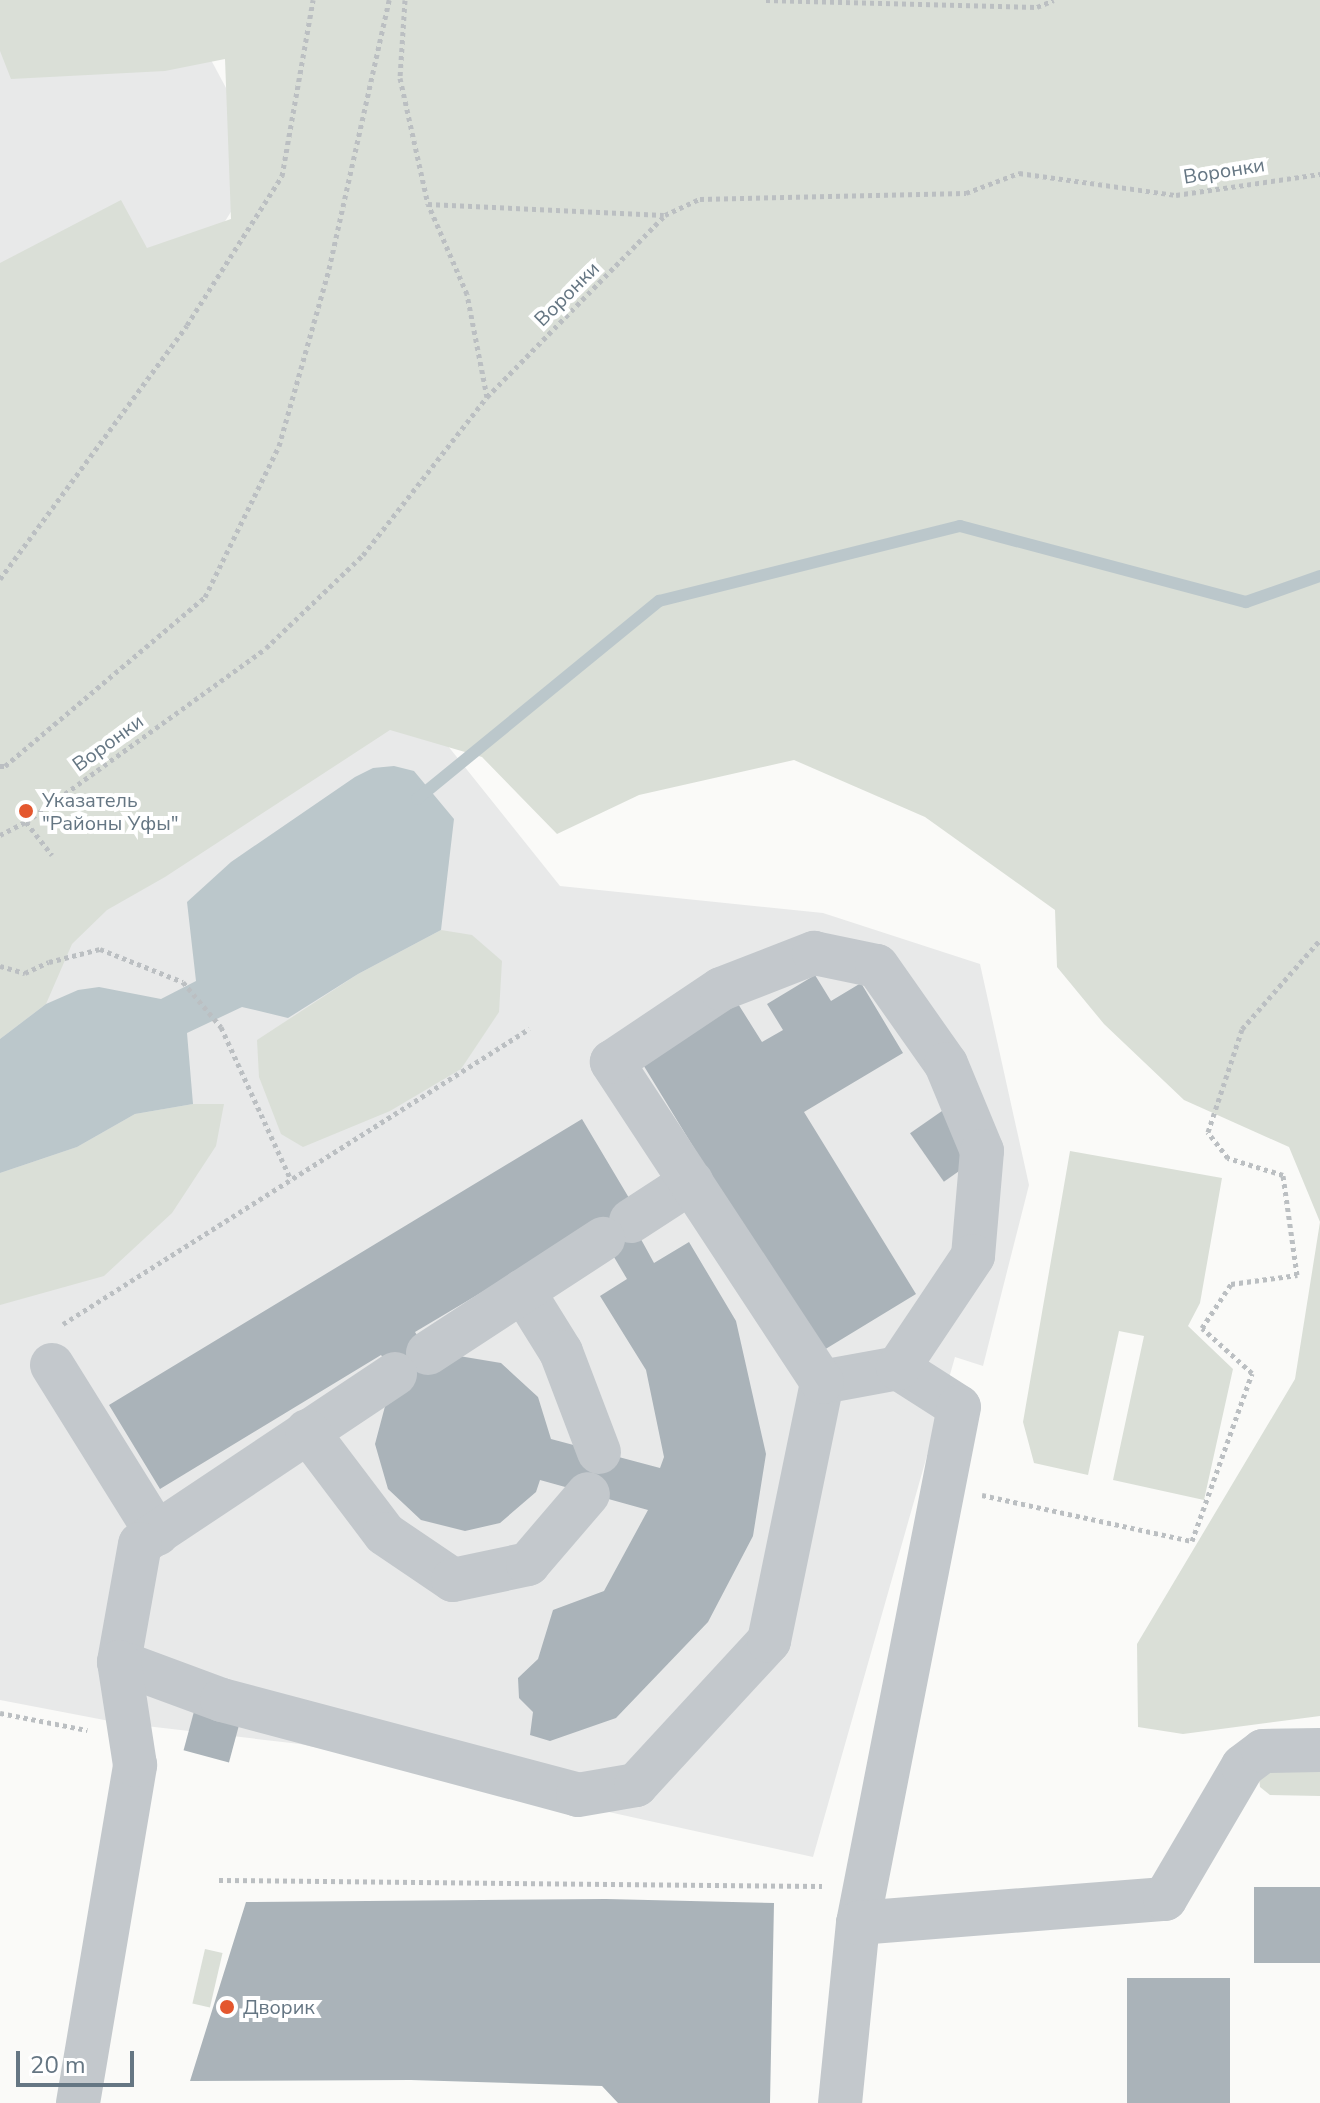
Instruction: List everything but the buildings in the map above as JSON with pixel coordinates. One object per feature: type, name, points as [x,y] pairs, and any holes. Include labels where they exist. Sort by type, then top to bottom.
[{"type":"street","points":[[119,1662],[222,1700],[578,1795],[636,1785],[769,1641],[822,1382],[612,1062],[721,989],[814,953],[877,966],[946,1064],[982,1151],[973,1256],[898,1368]]},
{"type":"street","points":[[78,2103],[135,1765],[119,1662],[140,1544],[307,1431],[691,1182]]},
{"type":"street","points":[[523,1291],[561,1352],[599,1452]]},
{"type":"street","points":[[52,1365],[157,1534]]},
{"type":"street","points":[[822,1382],[898,1368],[959,1407],[861,1905],[840,2103]]},
{"type":"street","points":[[307,1431],[385,1534],[453,1580],[528,1564],[588,1494]]},
{"type":"street","points":[[861,1905],[1165,1899],[1243,1766],[1263,1751],[1320,1750]]},
{"type":"path","points":[[0,579],[187,325],[282,176],[313,0]]},
{"type":"path","points":[[0,766],[5,766],[205,597],[279,446],[329,269],[389,0]]},
{"type":"path","points":[[405,0],[400,78],[428,204],[467,294],[487,397]]},
{"type":"path","points":[[766,0],[839,5],[1037,7],[1054,0]]},
{"type":"path","name":"Воронки","points":[[0,835],[26,822],[266,648],[363,555],[487,397],[665,215],[700,199],[966,193],[1019,173],[1176,195],[1320,174]]},
{"type":"path","points":[[428,204],[665,215]]},
{"type":"path","points":[[26,822],[52,855]]},
{"type":"path","points":[[943,1487],[1192,1541],[1252,1373],[1202,1328],[1231,1284],[1297,1275],[1283,1175],[1228,1158],[1208,1132],[1242,1029],[1320,940]]},
{"type":"path","points":[[0,966],[25,973],[100,949],[183,982],[221,1027],[291,1180]]},
{"type":"path","points":[[52,1365],[36,1342],[529,1029]]},
{"type":"path","points":[[0,1713],[131,1739]]},
{"type":"path","points":[[219,1880],[861,1905]]},
{"type":"shaded area","points":[[0,0],[179,0],[264,159],[202,258],[0,434]]},
{"type":"shaded area","points":[[0,0],[1320,0],[1320,1222],[1289,1147],[1184,1100],[1104,1024],[1057,967],[1055,910],[925,817],[794,760],[639,795],[557,834],[482,757],[390,730],[165,877],[107,910],[72,944],[46,1004],[0,1039],[0,263],[121,200],[147,248],[231,219],[225,59],[165,71],[11,79],[0,51]]},
{"type":"shaded area","points":[[400,686],[560,886],[823,913],[980,964],[1029,1185],[983,1366],[955,1357],[813,1857],[300,1744],[120,1723],[0,1700],[0,1009],[40,929]]},
{"type":"shaded area","points":[[394,766],[414,771],[454,819],[441,930],[358,974],[288,1018],[242,1007],[187,1033],[193,1104],[135,1114],[77,1147],[0,1173],[0,1039],[46,1004],[78,990],[99,987],[161,999],[196,981],[187,902],[231,862],[355,777],[373,768]]},
{"type":"shaded area","points":[[441,930],[472,935],[502,961],[499,1012],[461,1069],[390,1111],[303,1147],[281,1134],[259,1077],[257,1040],[358,974]]},
{"type":"shaded area","points":[[193,1104],[224,1104],[216,1146],[172,1213],[104,1276],[0,1305],[0,1173],[77,1147],[135,1114]]},
{"type":"shaded area","points":[[1070,1151],[1222,1178],[1200,1303],[1188,1326],[1233,1369],[1204,1500],[1113,1480],[1144,1336],[1119,1331],[1088,1475],[1034,1463],[1023,1422]]},
{"type":"shaded area","points":[[1320,1222],[1320,1716],[1183,1734],[1138,1727],[1137,1644],[1295,1379]]},
{"type":"shaded area","points":[[1267,1768],[1320,1769],[1320,1796],[1270,1795],[1260,1787],[1259,1777]]},
{"type":"shaded area","points":[[205,1949],[223,1953],[210,2008],[192,2004]]},
{"type":"waterway","points":[[417,799],[659,601],[960,526],[1246,602],[1320,576]]},
{"type":"place","name":"Указатель \"Районы Уфы\"","points":[[26,811]]},
{"type":"place","name":"Дворик","points":[[227,2007]]}]
